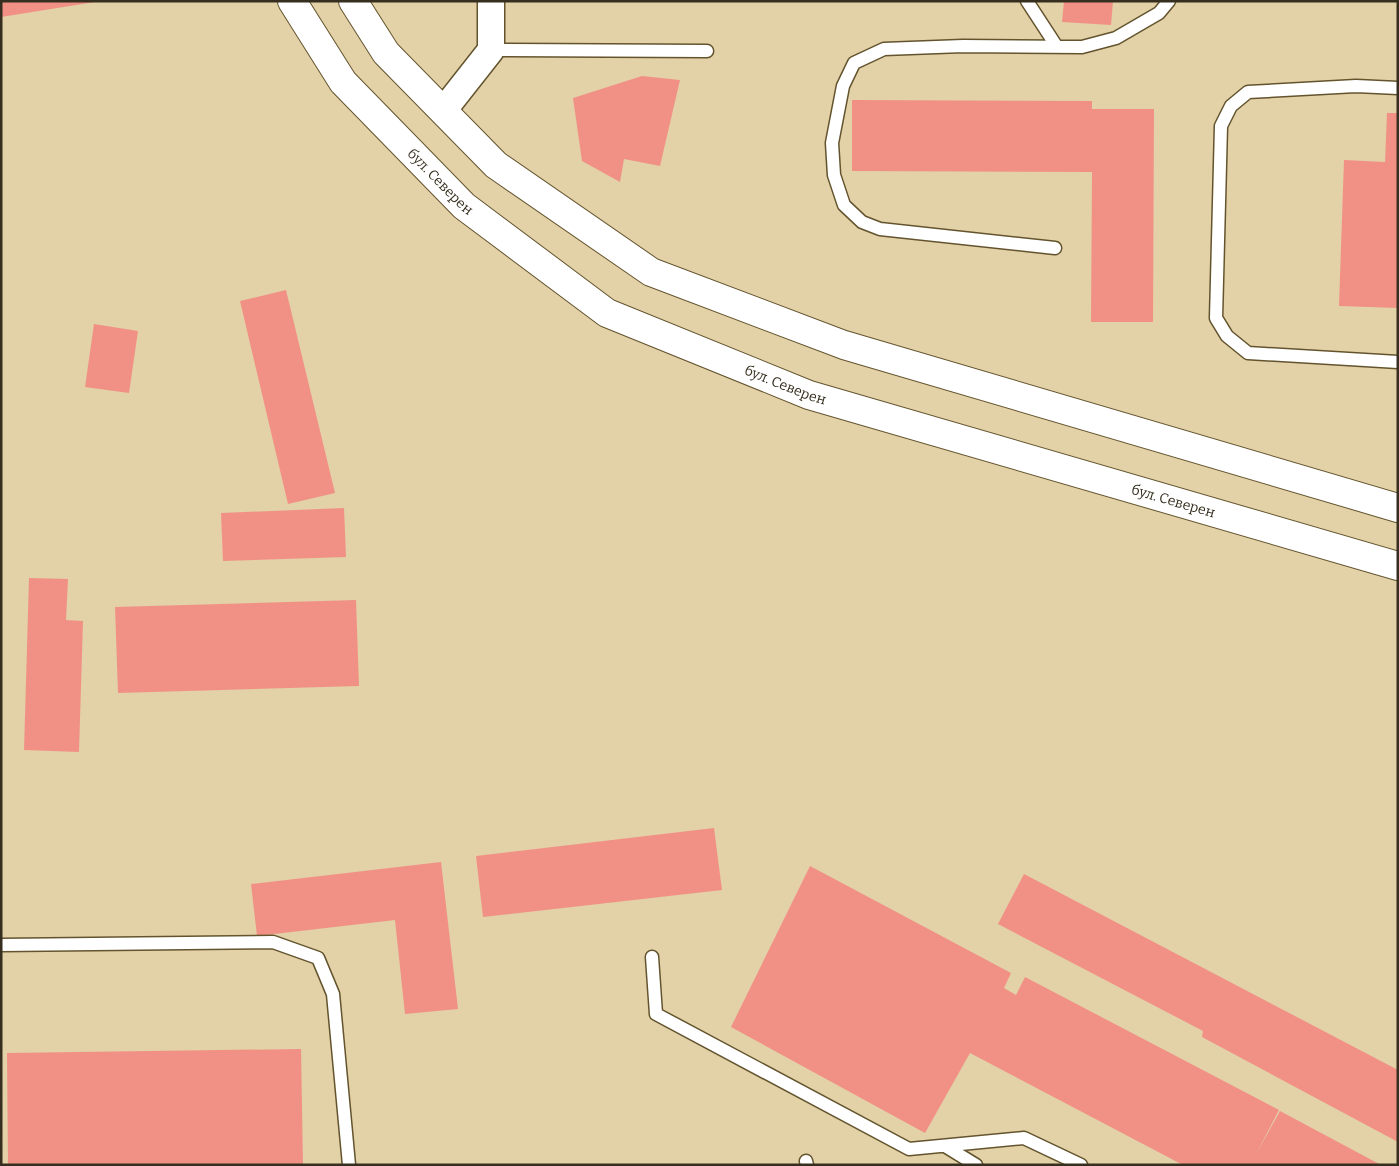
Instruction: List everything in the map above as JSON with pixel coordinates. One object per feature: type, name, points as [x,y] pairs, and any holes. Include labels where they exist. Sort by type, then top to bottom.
[{"type":"main road","name":"бул. Северен","points":[[292,1],[343,82],[464,206],[607,313],[809,395],[1398,566]]},
{"type":"main road","points":[[353,1],[386,54],[496,165],[652,272],[844,345],[1398,508]]},
{"type":"street","points":[[443,111],[490,50],[491,1]]},
{"type":"lane","points":[[1027,1],[1057,47]]},
{"type":"lane","points":[[1055,248],[880,228],[862,222],[844,205],[834,175],[832,143],[843,86],[854,63],[884,50],[963,46],[1082,47],[1116,38],[1159,13],[1169,1]]},
{"type":"lane","points":[[490,50],[707,51]]},
{"type":"lane","points":[[1398,88],[1356,86],[1248,92],[1231,106],[1221,126],[1216,318],[1227,336],[1248,353],[1398,362]]},
{"type":"lane","points":[[1,945],[273,942],[318,958],[332,994],[349,1165]]},
{"type":"lane","points":[[652,957],[656,1014],[909,1149],[1024,1138],[1082,1165]]},
{"type":"lane","points":[[945,1146],[976,1165]]},
{"type":"building","points":[[1,1],[95,1],[95,2],[1,17]]},
{"type":"building","points":[[1064,1],[1113,1],[1111,25],[1062,22]]},
{"type":"building","points":[[642,76],[680,80],[660,166],[624,159],[620,182],[582,161],[573,98]]},
{"type":"building","points":[[852,100],[1092,101],[1092,109],[1154,109],[1153,322],[1091,322],[1092,172],[852,171]]},
{"type":"building","points":[[1387,113],[1398,113],[1398,308],[1339,306],[1344,160],[1385,162]]},
{"type":"building","points":[[286,290],[335,493],[288,504],[240,301]]},
{"type":"building","points":[[94,324],[138,331],[129,393],[85,387]]},
{"type":"building","points":[[344,508],[346,557],[223,561],[221,513]]},
{"type":"building","points":[[29,578],[68,579],[66,620],[83,621],[79,752],[24,750]]},
{"type":"building","points":[[356,600],[359,686],[118,693],[115,607]]},
{"type":"building","points":[[714,828],[722,890],[483,917],[476,856]]},
{"type":"building","points":[[441,862],[458,1009],[405,1014],[395,920],[257,936],[251,884]]},
{"type":"building","points":[[810,866],[1011,973],[1004,988],[1016,995],[1025,977],[1279,1110],[1255,1156],[1280,1111],[1381,1165],[1183,1165],[970,1053],[925,1133],[731,1027]]},
{"type":"building","points":[[1024,874],[1398,1070],[1398,1142],[1202,1037],[1203,1031],[998,924]]},
{"type":"building","points":[[301,1049],[303,1165],[8,1165],[7,1053]]}]
